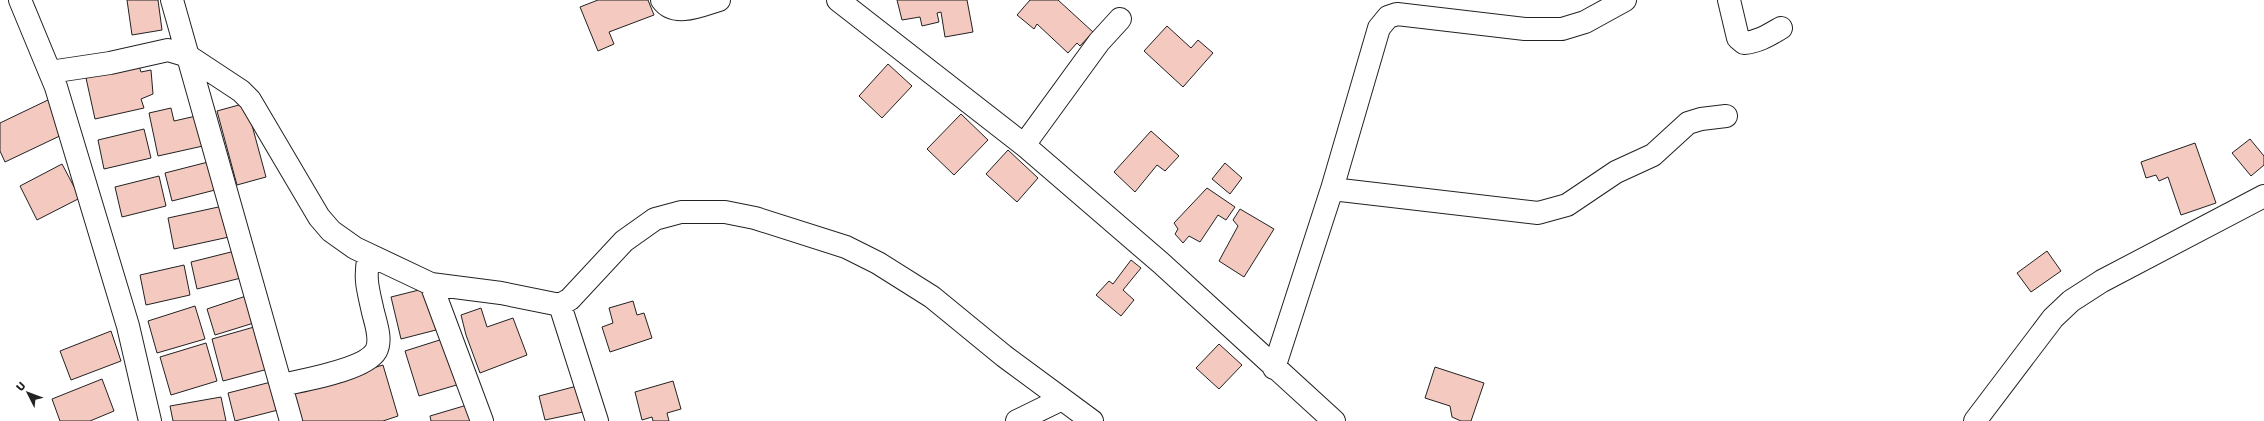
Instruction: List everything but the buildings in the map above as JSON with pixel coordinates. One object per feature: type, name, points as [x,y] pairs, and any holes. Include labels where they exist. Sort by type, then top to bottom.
[{"type":"street","points":[[20,0],[50,72],[128,326],[150,421]]},
{"type":"street","points":[[172,0],[291,421]]},
{"type":"street","points":[[662,0],[673,9],[692,9],[719,0]]},
{"type":"street","points":[[838,0],[1024,144],[1161,263],[1274,368],[1334,421]]},
{"type":"street","points":[[1274,368],[1332,189],[1379,28],[1388,18],[1397,14],[1525,29],[1562,29],[1585,22],[1626,0]]},
{"type":"street","points":[[1729,0],[1738,38],[1744,43],[1760,40],[1781,28]]},
{"type":"street","points":[[1024,144],[1099,42],[1120,19]]},
{"type":"street","points":[[50,72],[110,64],[168,50],[188,56],[242,91],[250,100],[319,217],[343,240],[369,255],[431,284],[501,293],[560,305],[570,299],[624,241],[655,219],[681,212],[725,212],[755,218],[846,247],[878,263],[932,297],[1004,356],[1092,421]]},
{"type":"street","points":[[1332,189],[1538,213],[1567,205],[1616,172],[1653,155],[1688,123],[1701,119],[1726,116]]},
{"type":"street","points":[[1975,421],[2053,318],[2071,301],[2102,281],[2264,196]]},
{"type":"street","points":[[282,385],[356,366],[370,358],[376,352],[378,343],[377,328],[365,273],[369,255]]},
{"type":"street","points":[[431,284],[482,421]]},
{"type":"street","points":[[560,305],[597,421]]},
{"type":"street","points":[[1017,421],[1062,399]]}]
